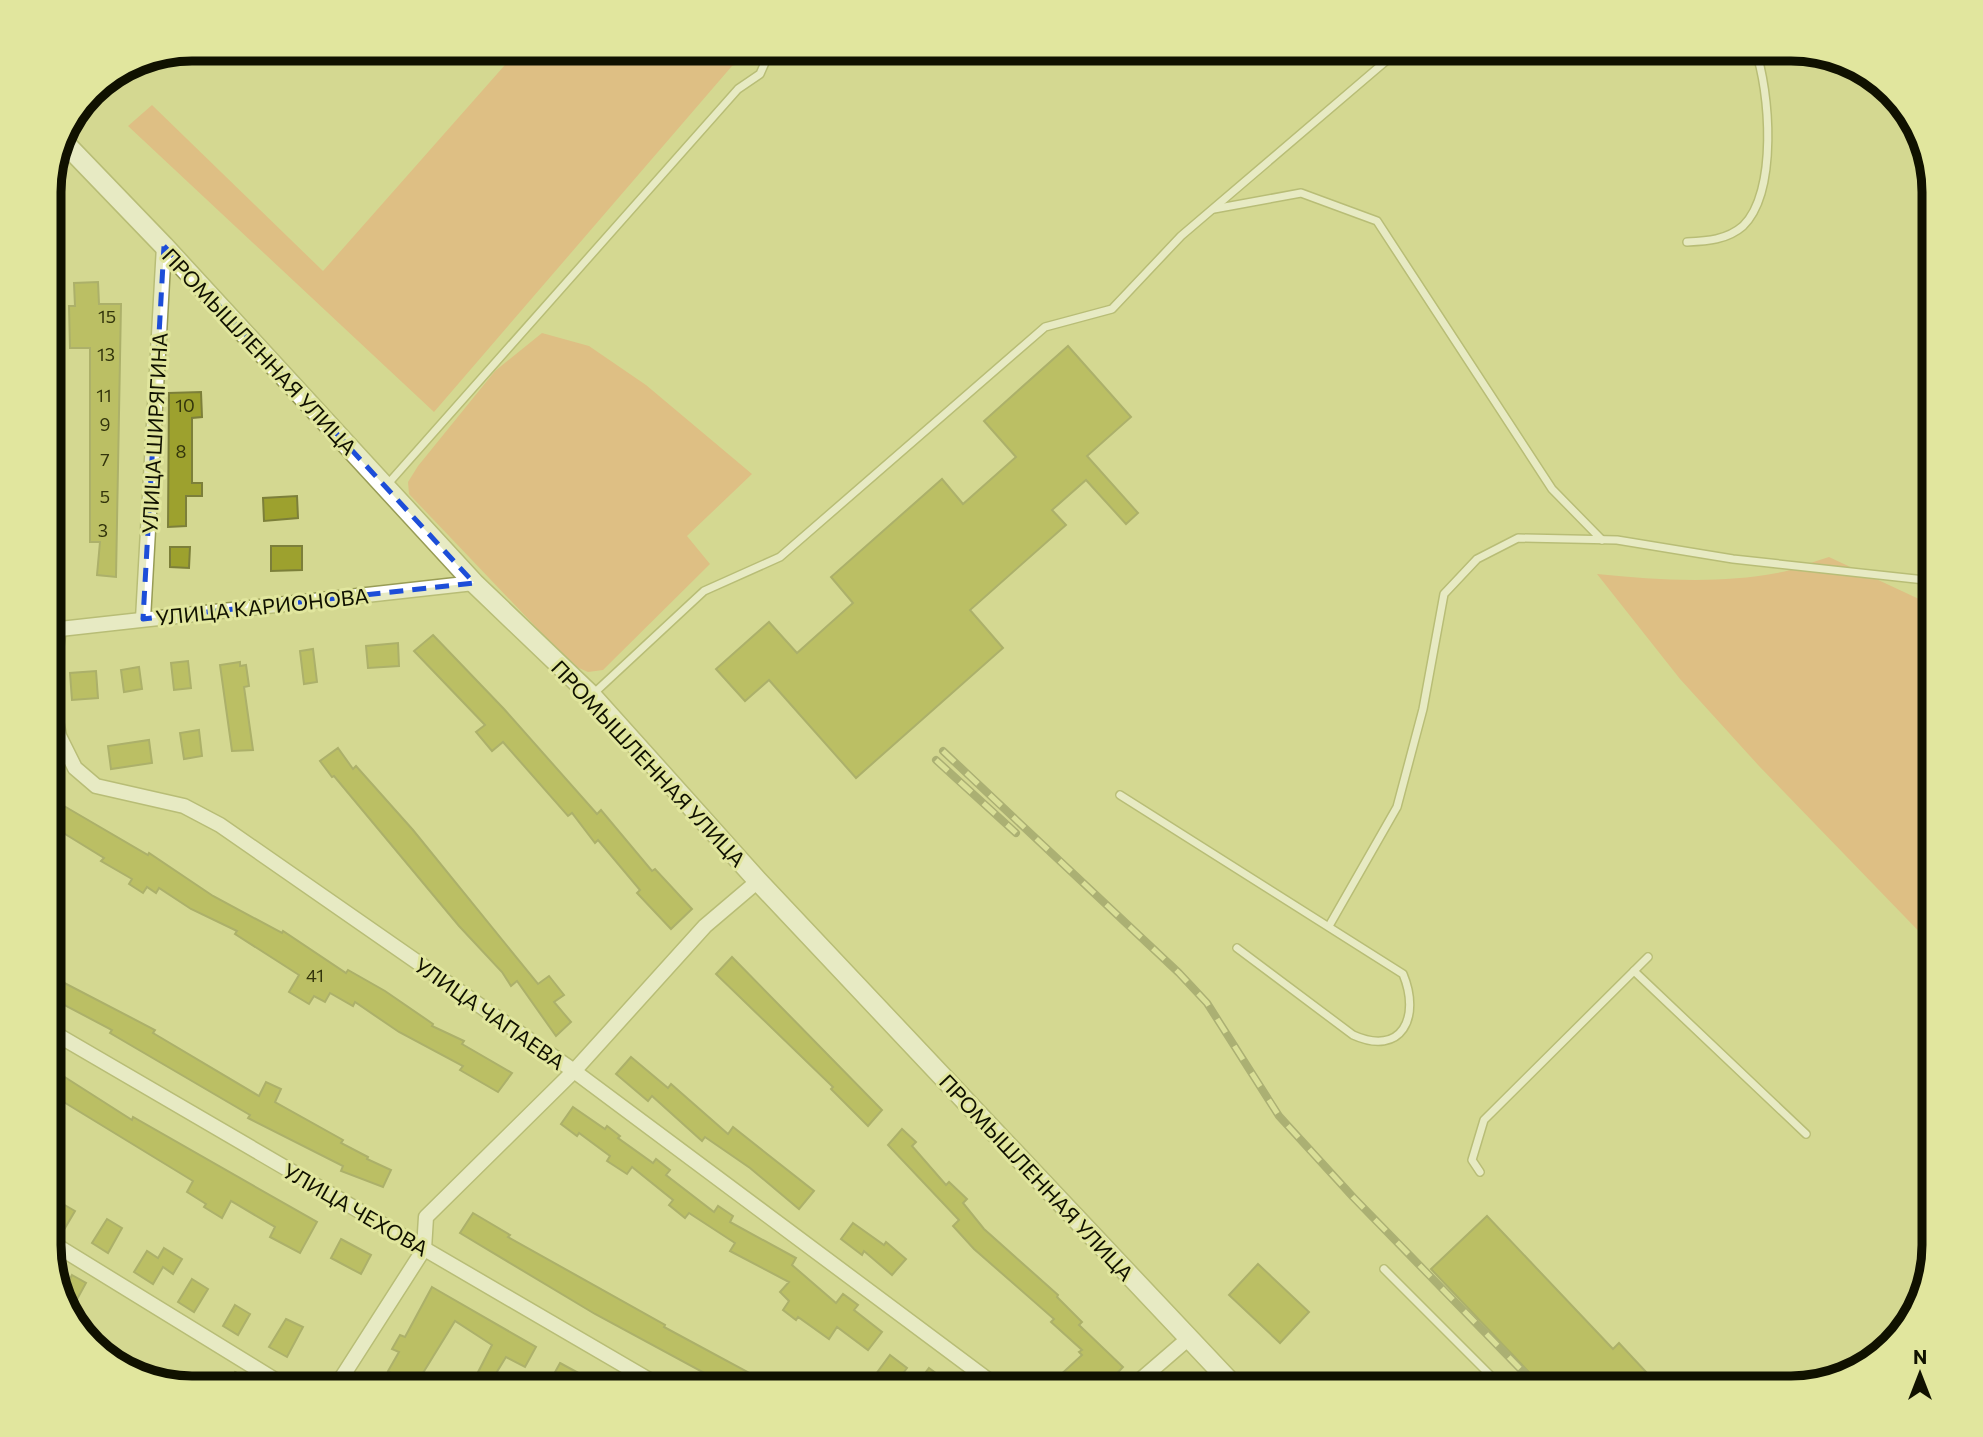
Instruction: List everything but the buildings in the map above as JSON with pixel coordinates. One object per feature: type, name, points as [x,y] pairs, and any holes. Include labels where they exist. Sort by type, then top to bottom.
[{"type":"street","name":"ПРОМЫШЛЕННАЯ УЛИЦА","points":[[68,149],[164,246],[474,583],[592,696],[758,881],[1225,1376]]},
{"type":"street","name":"УЛИЦА ШИРЯГИНА","points":[[143,619],[164,246]]},
{"type":"street","name":"УЛИЦА КАРИОНОВА","points":[[62,628],[474,583]]},
{"type":"street","name":"УЛИЦА ЧАПАЕВА","points":[[62,742],[75,768],[96,786],[184,806],[220,825],[574,1071],[983,1376]]},
{"type":"street","points":[[343,1376],[424,1249],[426,1217],[574,1071],[705,926],[758,881]]},
{"type":"street","name":"УЛИЦА ЧЕХОВА","points":[[62,1038],[642,1376]]},
{"type":"street","points":[[62,1249],[268,1376]]},
{"type":"street","points":[[1145,1376],[1189,1338]]},
{"type":"lane","points":[[386,487],[737,89],[760,74],[766,61]]},
{"type":"lane","points":[[592,696],[704,591],[780,557],[1045,327],[1112,309],[1181,236],[1386,61]]},
{"type":"lane","points":[[1687,242],[1730,235],[1741,228],[1755,208],[1765,169],[1768,116],[1765,84],[1758,61]]},
{"type":"lane","points":[[1213,209],[1301,193],[1377,222],[1552,489],[1602,540]]},
{"type":"lane","points":[[1329,926],[1397,807],[1423,709],[1444,594],[1477,559],[1518,538],[1602,540],[1733,559],[1922,580]]},
{"type":"lane","points":[[1120,795],[1403,974],[1408,986],[1410,1011],[1404,1028],[1396,1037],[1385,1043],[1369,1042],[1353,1035],[1237,948]]},
{"type":"lane","points":[[1480,1172],[1472,1160],[1484,1121],[1648,957]]},
{"type":"lane","points":[[1634,971],[1806,1133]]},
{"type":"lane","points":[[1384,1269],[1491,1376]]},
{"type":"highlighted area","points":[[164,246],[474,583],[143,619]]},
{"type":"shaded area","points":[[508,61],[746,61],[732,66],[434,412],[128,126],[152,105],[323,271]]},
{"type":"shaded area","points":[[542,333],[589,346],[646,385],[752,474],[687,536],[710,564],[603,670],[588,672],[572,665],[409,494],[408,482],[418,466],[495,371]]},
{"type":"shaded area","points":[[1829,557],[1922,600],[1922,935],[1759,766],[1680,679],[1597,574],[1710,580],[1784,572]]},
{"type":"railway","points":[[943,751],[1179,973],[1207,1003],[1279,1116],[1353,1197],[1527,1376]]},
{"type":"railway","points":[[936,760],[1016,833]]}]
